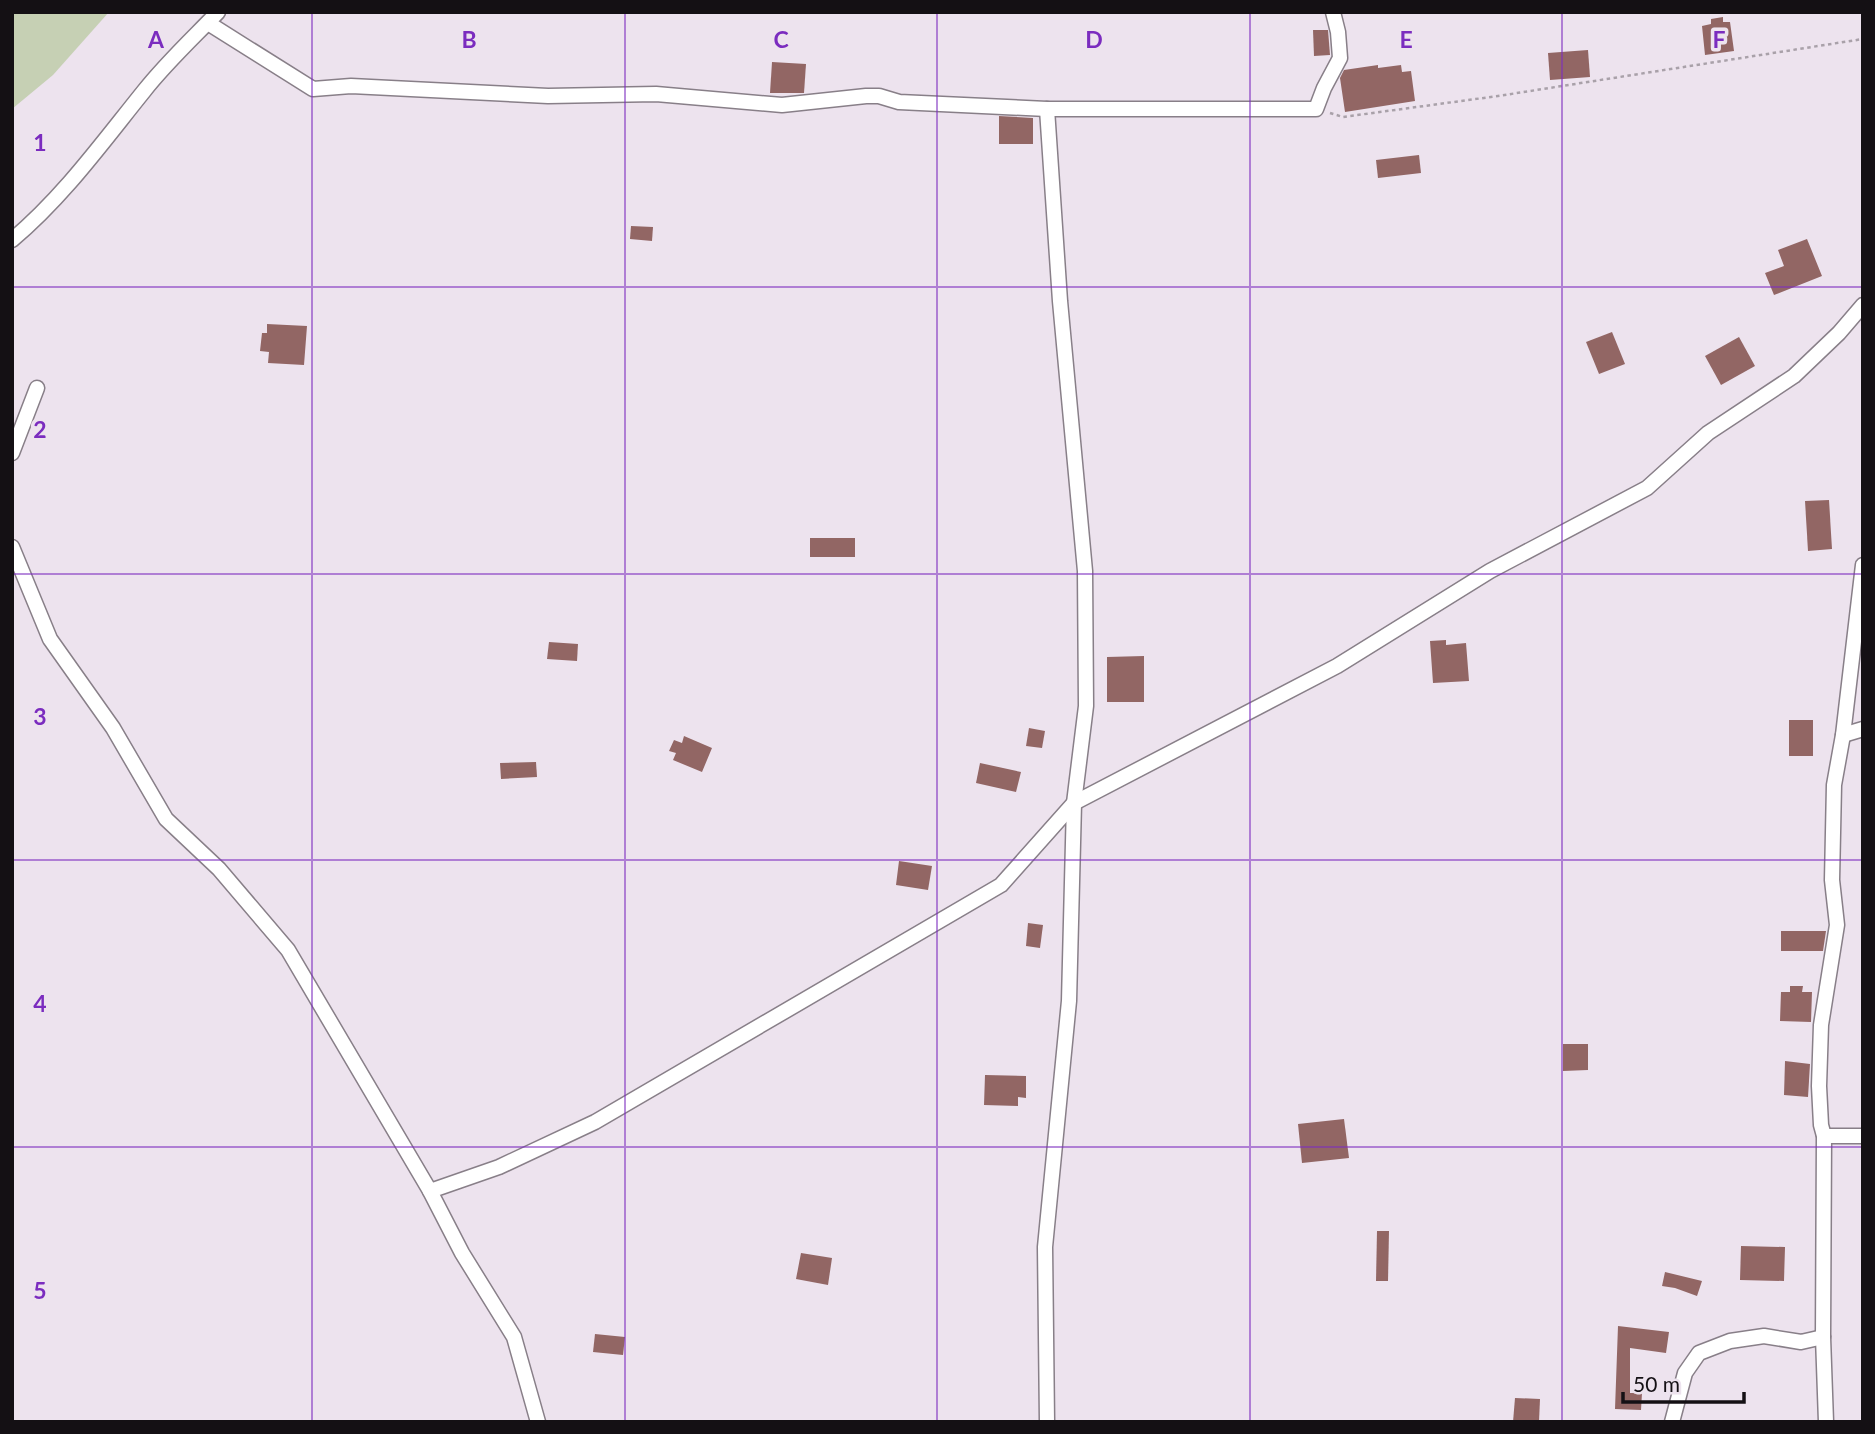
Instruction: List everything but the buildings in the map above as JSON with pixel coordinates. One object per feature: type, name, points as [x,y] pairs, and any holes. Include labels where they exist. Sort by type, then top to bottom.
[{"type":"street","points":[[12,240],[36,220],[83,170],[146,88],[213,18],[313,89],[351,86],[548,96],[656,94],[782,104],[879,96],[899,102],[1047,109],[1316,109],[1340,58],[1333,12]]},
{"type":"street","points":[[1046,1422],[1045,1247],[1069,1001],[1074,803],[1086,706],[1085,571],[1060,301],[1047,109]]},
{"type":"street","points":[[430,1191],[499,1167],[595,1122],[1001,884],[1074,803],[1337,666],[1490,571],[1647,488],[1708,433],[1794,376],[1839,333],[1863,305]]},
{"type":"street","points":[[12,453],[37,388]]},
{"type":"street","points":[[12,547],[50,639],[113,729],[166,819],[219,869],[288,950],[514,1337],[538,1422]]},
{"type":"street","points":[[1826,1422],[1824,1136],[1819,1086],[1821,1025],[1837,925],[1832,880],[1834,785],[1843,735],[1863,565]]},
{"type":"street","points":[[1843,735],[1863,729]]},
{"type":"street","points":[[1824,1136],[1863,1136]]},
{"type":"street","points":[[1672,1422],[1685,1373],[1699,1353],[1730,1341],[1764,1336],[1801,1342],[1824,1337]]},
{"type":"path","points":[[1316,109],[1343,117],[1498,96],[1863,39]]},
{"type":"green space","points":[[12,12],[109,12],[53,75],[12,109]]}]
